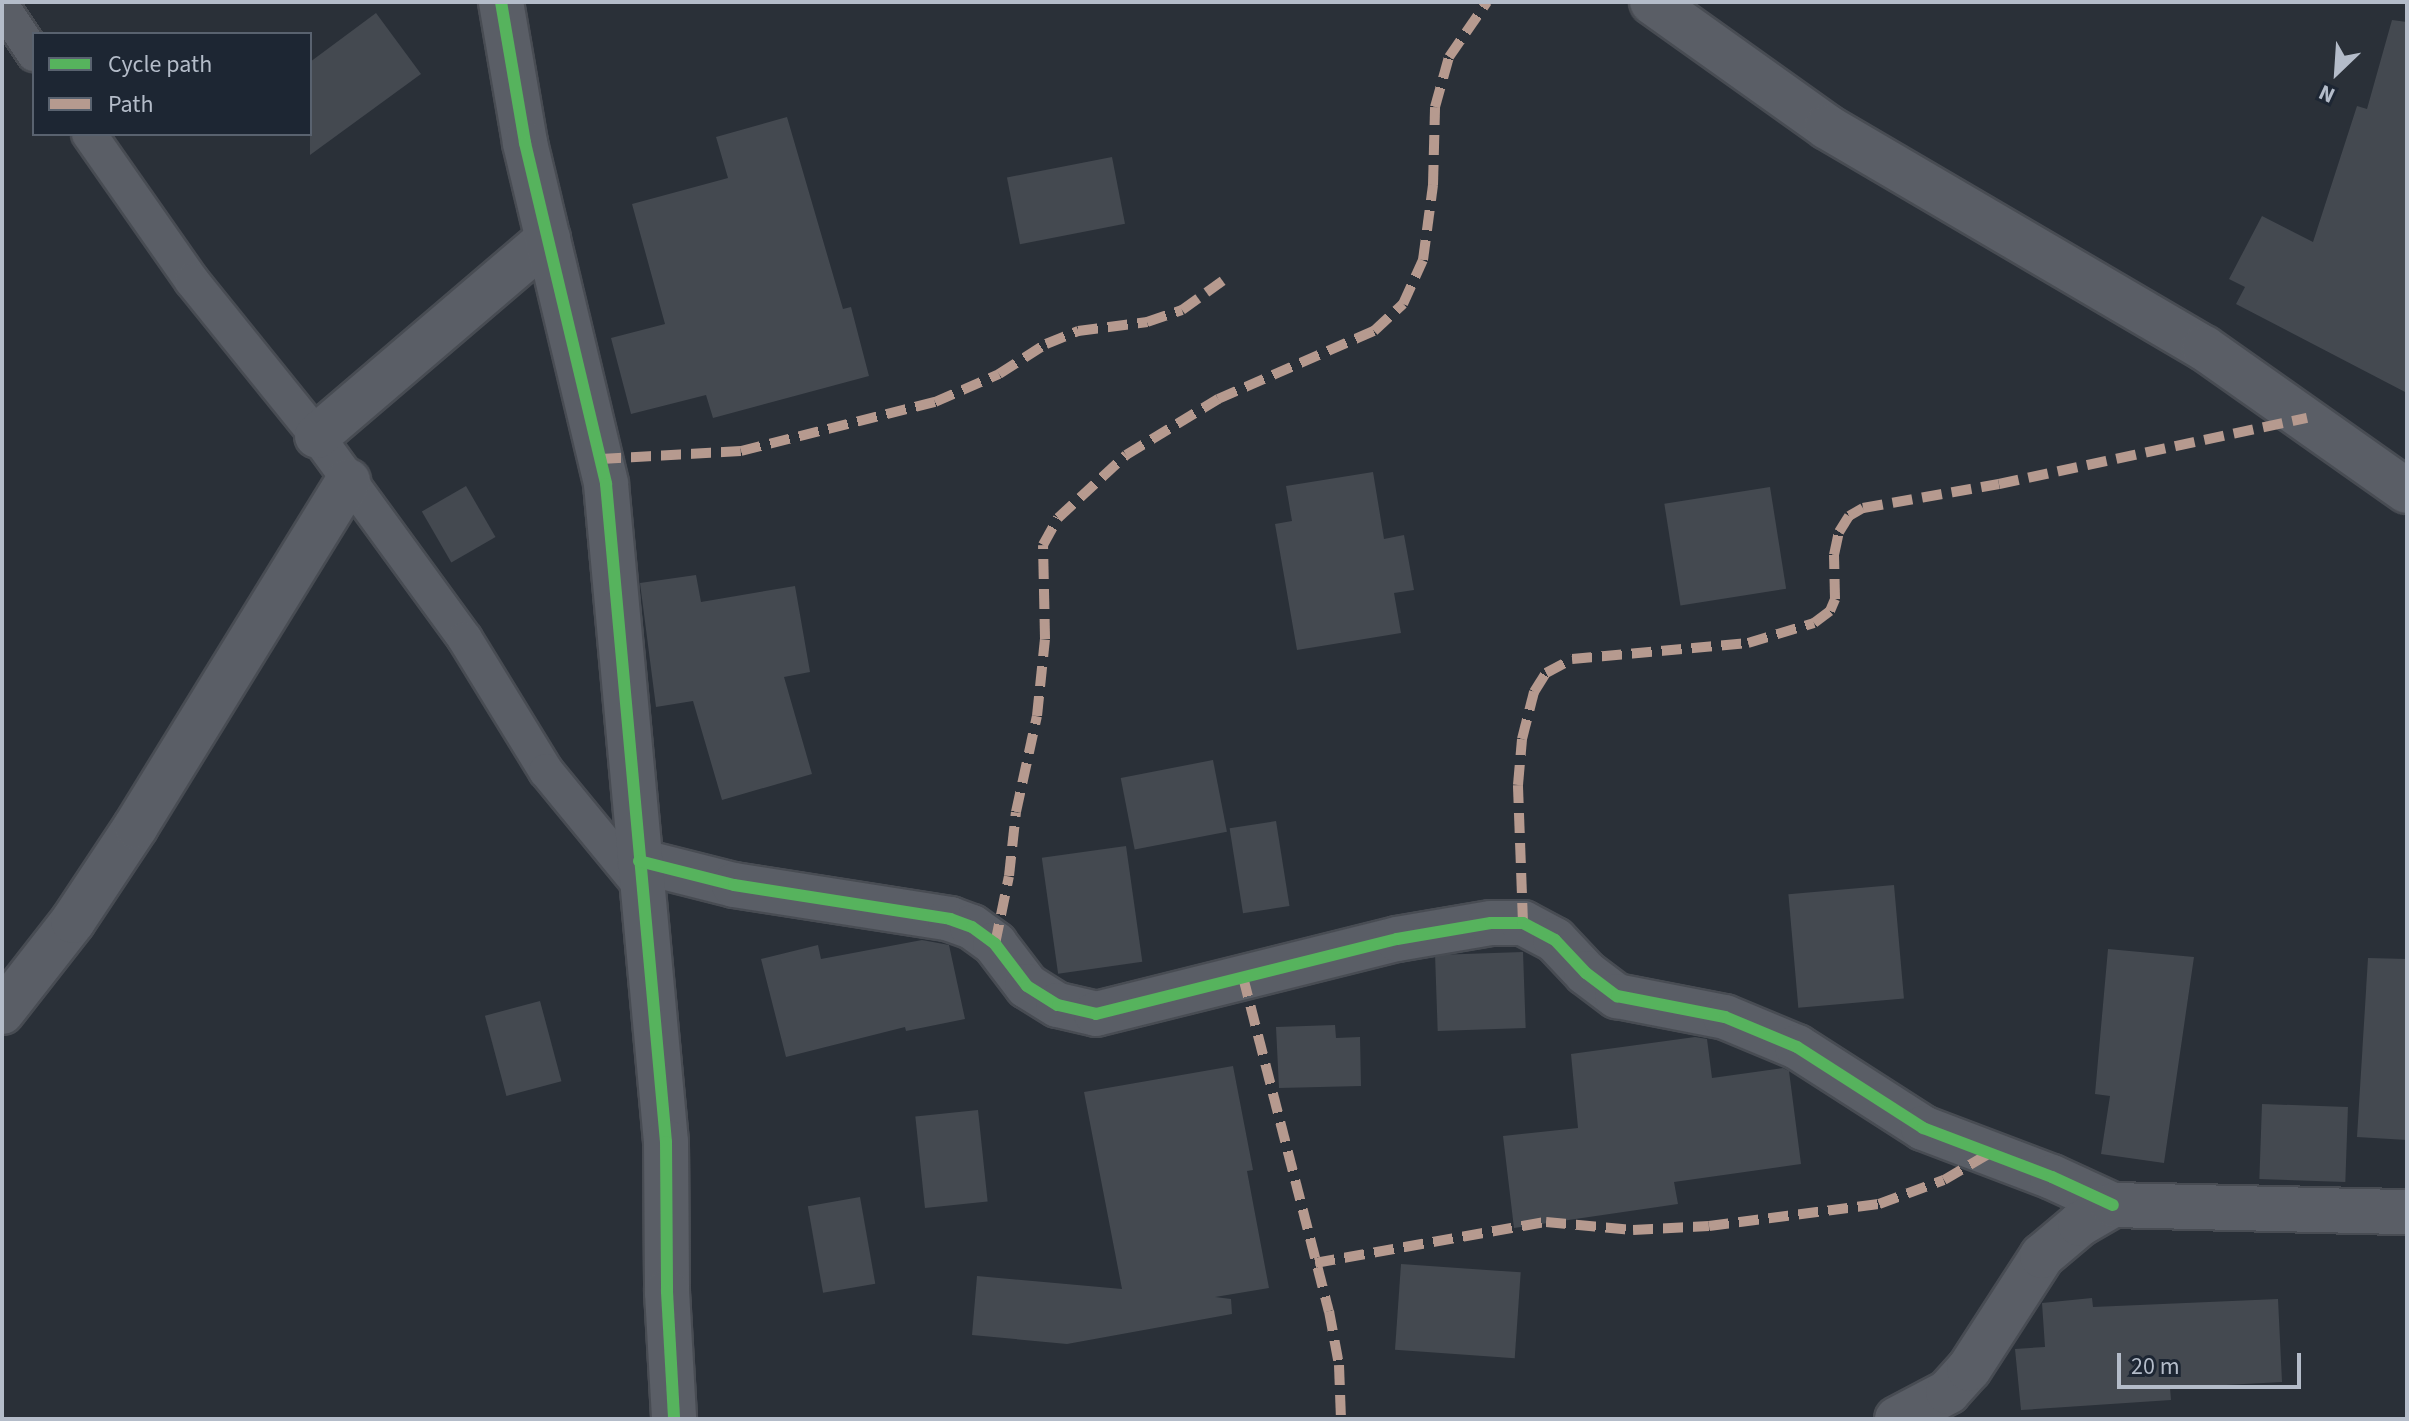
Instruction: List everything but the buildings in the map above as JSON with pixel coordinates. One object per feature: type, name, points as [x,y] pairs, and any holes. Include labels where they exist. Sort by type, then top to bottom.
[{"type":"street","points":[[501,2],[525,143],[606,484],[666,1142],[667,1292],[674,1419]]},
{"type":"street","points":[[1652,2],[1827,127],[2204,348],[2407,491]]},
{"type":"street","points":[[317,436],[548,239]]},
{"type":"street","points":[[2,1012],[73,921],[129,838],[348,481]]},
{"type":"street","points":[[640,874],[734,885],[950,919],[972,927],[995,944],[1027,986],[1058,1005],[1096,1014],[1397,939],[1491,923],[1523,923],[1555,940],[1586,973],[1617,996],[1725,1017],[1783,1041],[1923,1128],[2052,1177],[2113,1205],[2407,1212]]},
{"type":"street","points":[[1897,1419],[1948,1392],[1969,1369],[2042,1256],[2080,1224],[2113,1205]]},
{"type":"lane","points":[[2,6],[32,51]]},
{"type":"lane","points":[[90,136],[192,281],[317,436],[465,639],[546,771],[640,874]]},
{"type":"marked path","points":[[995,944],[1009,876],[1016,812],[1037,716],[1045,639],[1043,545],[1058,518],[1126,455],[1218,399],[1374,331],[1403,304],[1423,260],[1433,185],[1435,107],[1449,57],[1487,2]]},
{"type":"marked path","points":[[601,459],[741,451],[935,402],[999,374],[1046,344],[1078,331],[1147,322],[1182,310],[1228,277]]},
{"type":"marked path","points":[[1523,923],[1518,785],[1522,739],[1534,692],[1546,673],[1572,659],[1748,643],[1814,623],[1830,611],[1835,599],[1834,555],[1839,532],[1849,516],[1863,508],[1999,484],[2307,418]]},
{"type":"marked path","points":[[1243,977],[1329,1311],[1339,1365],[1341,1419]]},
{"type":"marked path","points":[[1315,1263],[1546,1222],[1633,1230],[1709,1226],[1879,1204],[1944,1180],[1990,1153]]},
{"type":"cycle path","points":[[501,2],[525,143],[606,484],[666,1142],[667,1292],[674,1419]]},
{"type":"cycle path","points":[[639,861],[734,885],[950,919],[972,927],[995,944],[1027,986],[1058,1005],[1096,1014],[1397,939],[1491,923],[1523,923],[1555,940],[1586,973],[1617,996],[1725,1017],[1797,1047],[1923,1128],[2052,1177],[2113,1205]]}]
